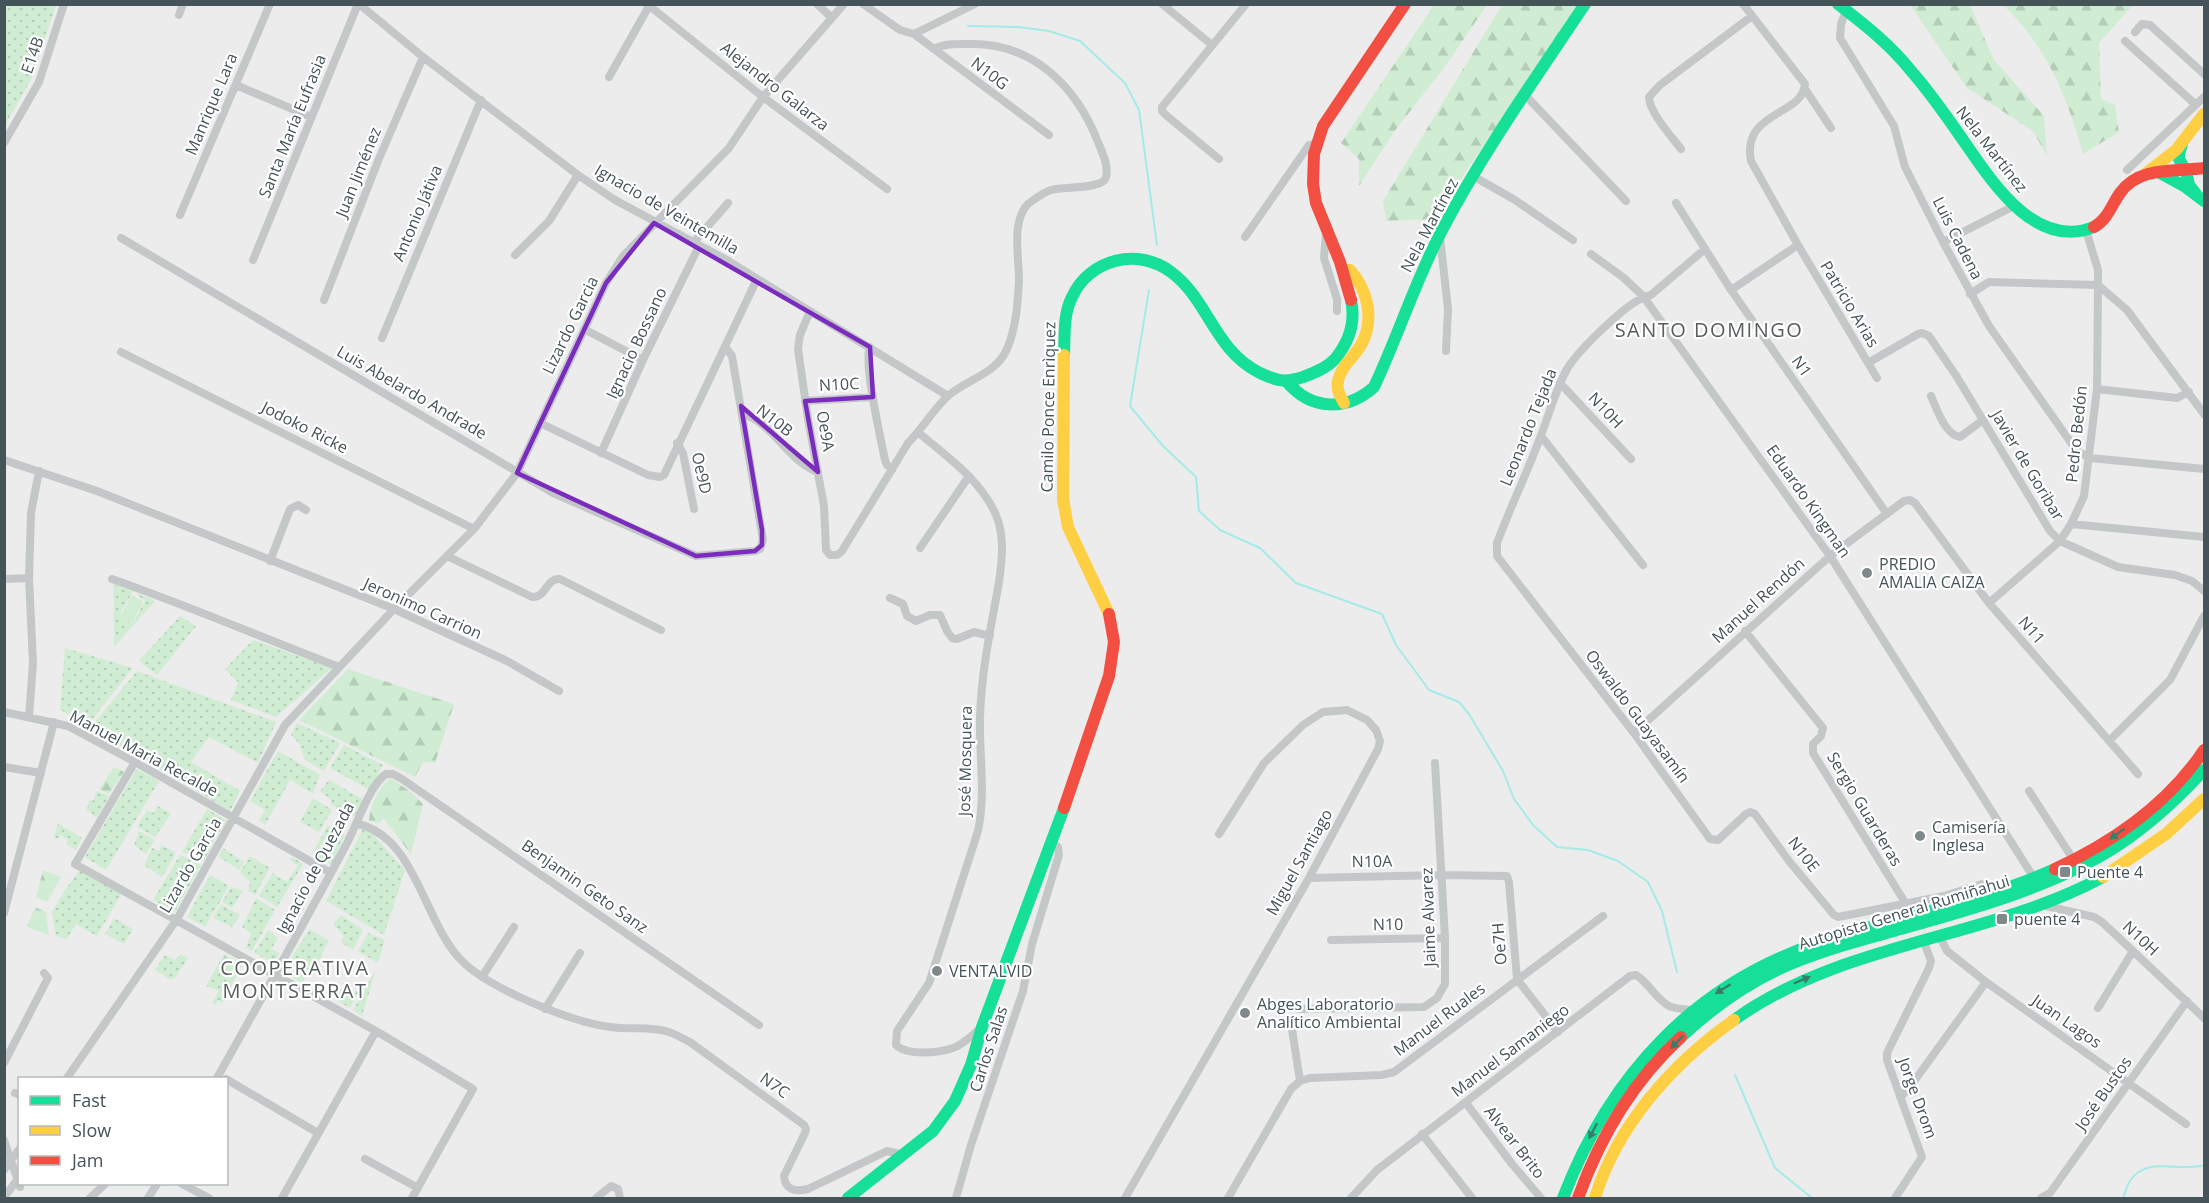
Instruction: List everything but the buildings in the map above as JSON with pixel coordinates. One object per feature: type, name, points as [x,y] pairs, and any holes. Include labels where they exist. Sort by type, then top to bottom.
[{"type":"main road","points":[[1287,382],[1329,364],[1338,356],[1349,337],[1354,312],[1343,270],[1315,202],[1312,163],[1316,143],[1323,126],[1405,4]]},
{"type":"main road","name":"Nela Martínez","points":[[1287,382],[1302,397],[1313,402],[1344,403],[1359,399],[1374,387],[1440,233],[1473,176],[1585,4]]},
{"type":"main road","name":"Nela Martínez","points":[[1842,8],[1886,43],[1906,63],[1994,185],[2014,206],[2052,229],[2068,232],[2086,230]]},
{"type":"main road","points":[[2086,230],[2104,222],[2121,191],[2130,182],[2166,159],[2205,114]]},
{"type":"main road","points":[[2185,139],[2180,147],[2179,158],[2186,171],[2187,182],[2200,197]]},
{"type":"main road","points":[[2144,174],[2205,168]]},
{"type":"main road","points":[[2160,173],[2200,197]]},
{"type":"main road","name":"Camilo Ponce Enrìquez","points":[[848,1198],[933,1131],[955,1101],[971,1065],[982,1027],[1052,842],[1104,695],[1114,642],[1107,608],[1068,527],[1063,499],[1065,321],[1070,299],[1088,274],[1106,262],[1131,258],[1158,263],[1180,279],[1230,351],[1243,363],[1266,375],[1287,382]]},
{"type":"main road","points":[[1343,270],[1350,270],[1357,276],[1368,317],[1362,343],[1338,380],[1338,388],[1344,403]]},
{"type":"main road","points":[[1563,1198],[1580,1156],[1617,1091],[1646,1054],[1719,991],[1788,954],[1842,935],[2034,878],[2073,859],[2099,846],[2160,803],[2176,788],[2205,750]]},
{"type":"main road","name":"Autopista General Rumiñahui","points":[[1578,1198],[1590,1163],[1606,1131],[1646,1075],[1692,1026],[1714,1008],[1762,977],[1789,965],[1848,944],[1995,902],[2069,874],[2133,837],[2173,806],[2205,770]]},
{"type":"main road","name":"Autopista General Rumiñahui","points":[[1594,1198],[1606,1164],[1643,1108],[1665,1080],[1688,1056],[1728,1022],[1766,997],[1801,980],[1860,957],[2002,919],[2091,885],[2142,853],[2181,823],[2205,799]]},
{"type":"street","name":"E14B","points":[[4,143],[39,82],[64,4]]},
{"type":"street","points":[[179,15],[183,4]]},
{"type":"street","name":"Manrique Lara","points":[[180,215],[270,4]]},
{"type":"street","name":"Ignacio de Veintemilla","points":[[358,4],[423,57],[578,175],[615,200],[757,279],[948,396]]},
{"type":"street","name":"Santa María Eufrasia","points":[[253,260],[358,4]]},
{"type":"street","points":[[817,4],[831,17]]},
{"type":"street","name":"Lizardo Garcia","points":[[68,1077],[177,919],[285,725],[394,609],[474,529],[517,473],[606,283],[623,256],[729,148],[763,97],[844,4]]},
{"type":"street","points":[[863,4],[900,30],[914,34],[975,4]]},
{"type":"street","points":[[1162,4],[1212,45]]},
{"type":"street","points":[[1219,159],[1167,116],[1162,111],[1162,107],[1246,4]]},
{"type":"street","points":[[1743,4],[1802,79],[1805,89],[1831,128]]},
{"type":"street","points":[[609,77],[648,5]]},
{"type":"street","name":"Alejandro Galarza","points":[[648,5],[763,97],[887,189]]},
{"type":"street","name":"Luis Cadena","points":[[1842,8],[1840,38],[1894,126],[1905,167],[1970,294],[1989,326],[2074,447],[2090,458]]},
{"type":"street","points":[[1681,149],[1655,113],[1649,103],[1649,97],[1660,85],[1752,16]]},
{"type":"street","points":[[2135,32],[2142,24],[2150,25],[2205,74]]},
{"type":"street","name":"N10G","points":[[914,34],[1049,135]]},
{"type":"street","points":[[2125,41],[2195,104]]},
{"type":"street","points":[[870,348],[868,357],[873,397],[885,460],[892,470],[908,443],[919,433],[948,396],[994,366],[1005,353],[1012,335],[1019,280],[1017,231],[1027,205],[1049,190],[1067,186],[1101,184],[1106,180],[1105,160],[1091,123],[1060,80],[1023,55],[990,44],[948,45],[934,49]]},
{"type":"street","name":"Juan Jiménez","points":[[324,300],[378,161],[423,57]]},
{"type":"street","points":[[236,85],[311,117]]},
{"type":"street","name":"Patricio Arias","points":[[1805,89],[1798,98],[1755,132],[1749,141],[1751,161],[1876,378]]},
{"type":"street","points":[[1525,95],[1626,201]]},
{"type":"street","points":[[2127,170],[2205,97]]},
{"type":"street","name":"Antonio Játiva","points":[[382,338],[481,100]]},
{"type":"street","points":[[1245,237],[1309,145],[1316,143]]},
{"type":"street","points":[[515,255],[549,221],[578,175]]},
{"type":"street","points":[[1473,176],[1515,200],[1574,240]]},
{"type":"street","name":"N1","points":[[1676,202],[1731,290],[1887,514]]},
{"type":"street","name":"Ignacio Bossano","points":[[601,453],[696,245],[728,203]]},
{"type":"street","points":[[1943,243],[2014,206]]},
{"type":"street","points":[[1326,229],[1324,258],[1335,290],[1337,310]]},
{"type":"street","name":"Pedro Bedón","points":[[1989,603],[2060,541],[2084,496],[2097,389],[2098,285],[2098,270],[2086,230]]},
{"type":"street","points":[[1440,233],[1448,309],[1446,351]]},
{"type":"street","name":"Luis Abelardo Andrade","points":[[121,238],[553,493],[696,556],[754,550],[760,549],[762,545],[762,530],[742,414]]},
{"type":"street","points":[[1731,290],[1798,245]]},
{"type":"street","name":"Leonardo Tejada","points":[[1504,567],[1497,556],[1497,543],[1560,383],[1575,356],[1624,310],[1643,297],[1651,295],[1705,249]]},
{"type":"street","name":"Eduardo Kingman","points":[[1591,254],[1624,278],[1643,297],[1830,556],[2034,878]]},
{"type":"street","points":[[540,423],[648,475],[660,477],[664,475],[677,443],[726,348],[757,279]]},
{"type":"street","points":[[1970,294],[1989,282],[2098,285],[2127,310],[2205,414]]},
{"type":"street","name":"Oe9A","points":[[810,311],[800,335],[798,349],[824,506],[824,543],[830,555],[837,555],[842,551],[892,470]]},
{"type":"street","points":[[584,329],[643,360]]},
{"type":"street","name":"Javier de Goribar","points":[[1868,363],[1911,337],[1926,334],[1957,377],[2050,531],[2060,541],[2118,567],[2160,572],[2192,581],[2205,591]]},
{"type":"street","points":[[726,348],[732,356],[742,414]]},
{"type":"street","name":"Jodoko Ricke","points":[[121,352],[474,529]]},
{"type":"street","name":"N10H","points":[[1560,383],[1631,459]]},
{"type":"street","points":[[2097,389],[2177,398],[2189,392]]},
{"type":"street","points":[[1931,396],[1948,430],[1956,437],[1960,437],[1983,420]]},
{"type":"street","name":"N10C","points":[[805,401],[873,397]]},
{"type":"street","name":"N10B","points":[[742,414],[755,420],[805,466],[818,472]]},
{"type":"street","name":"José Mosquera","points":[[919,433],[969,476],[997,516],[1002,542],[1001,570],[982,688],[981,805],[978,831],[929,983],[897,1031],[896,1046],[913,1053],[952,1049],[982,1027]]},
{"type":"street","points":[[1541,436],[1643,565]]},
{"type":"street","name":"Oe9D","points":[[677,443],[683,453],[694,509]]},
{"type":"street","points":[[2090,458],[2205,469]]},
{"type":"street","name":"Jeronimo Carrion","points":[[4,460],[97,491],[394,609],[507,661],[560,691]]},
{"type":"street","points":[[29,717],[33,663],[29,578],[31,513],[39,471]]},
{"type":"street","points":[[920,548],[969,476]]},
{"type":"street","name":"Manuel Rendón","points":[[1634,733],[1830,556],[1904,501],[1910,500]]},
{"type":"street","name":"N11","points":[[1910,500],[1915,503],[1989,603],[2138,774]]},
{"type":"street","points":[[270,561],[290,509],[298,505],[306,510]]},
{"type":"street","points":[[2071,524],[2205,537]]},
{"type":"street","points":[[447,556],[532,597],[541,595],[550,582],[560,579],[661,630]]},
{"type":"street","name":"Oswaldo Guayasamín","points":[[1504,567],[1634,733],[1710,839],[1718,840],[1746,814],[1750,812],[1755,814]]},
{"type":"street","points":[[4,579],[29,578]]},
{"type":"street","points":[[112,579],[175,601],[250,634],[339,668]]},
{"type":"street","points":[[890,598],[903,604],[907,616],[916,621],[930,615],[940,615],[952,638],[957,639],[974,632],[990,636]]},
{"type":"street","points":[[2109,741],[2170,680],[2205,616]]},
{"type":"street","name":"Sergio Guarderas","points":[[1745,631],[1823,728],[1821,736],[1813,744],[1813,753],[1906,904]]},
{"type":"street","name":"Miguel Santiago","points":[[1125,1198],[1309,878],[1378,748],[1380,741],[1376,730],[1367,720],[1347,710],[1323,712],[1303,725],[1264,763],[1219,834]]},
{"type":"street","name":"Manuel Maria Recalde","points":[[4,712],[68,726],[331,873]]},
{"type":"street","points":[[4,913],[54,722]]},
{"type":"street","points":[[135,762],[75,864],[274,973],[473,1089],[412,1198]]},
{"type":"street","name":"Jaime Alvarez","points":[[1298,1009],[1424,1006],[1437,998],[1445,984],[1445,938],[1435,762]]},
{"type":"street","points":[[4,767],[41,773]]},
{"type":"street","name":"Ignacio de Quezada","points":[[221,1077],[274,973],[358,824],[380,777],[393,774]]},
{"type":"street","name":"Benjamin Geto Sanz","points":[[393,774],[759,1025]]},
{"type":"street","points":[[2029,791],[2073,859]]},
{"type":"street","name":"N10E","points":[[1755,814],[1789,861],[1834,915],[1843,917],[1906,904]]},
{"type":"street","name":"N7C","points":[[358,824],[372,827],[382,834],[398,852],[412,871],[438,929],[461,960],[482,977],[545,1009],[593,1024],[669,1032],[690,1042],[804,1125],[805,1133],[784,1176],[785,1183],[790,1189],[799,1191],[808,1189],[887,1151],[905,1155]]},
{"type":"street","name":"Carlos Salas","points":[[956,1198],[971,1145],[1023,991],[1032,944],[1059,855],[1058,847],[1052,842]]},
{"type":"street","name":"N10A","points":[[1309,878],[1507,876]]},
{"type":"street","name":"Oe7H","points":[[1507,876],[1517,980],[1558,1032]]},
{"type":"street","points":[[1906,904],[1982,884],[1991,892]]},
{"type":"street","name":"N10H","points":[[2043,905],[2094,917],[2102,922],[2205,1018]]},
{"type":"street","name":"Manuel Ruales","points":[[1300,1081],[1310,1078],[1382,1075],[1394,1072],[1603,916]]},
{"type":"street","points":[[482,977],[514,927]]},
{"type":"street","name":"Juan Lagos","points":[[1940,935],[1947,951],[1986,982],[2186,1124]]},
{"type":"street","name":"N10","points":[[1331,940],[1445,938]]},
{"type":"street","name":"Jorge Drom","points":[[1895,1198],[1922,1157],[1887,1060],[1887,1053],[1931,962],[1923,939]]},
{"type":"street","points":[[2098,1008],[2133,951]]},
{"type":"street","points":[[545,1009],[580,953]]},
{"type":"street","points":[[4,1063],[48,978],[44,973]]},
{"type":"street","name":"Manuel Samaniego","points":[[1351,1198],[1377,1170],[1422,1134],[1466,1103],[1630,976],[1636,975],[1666,1005],[1694,1011]]},
{"type":"street","points":[[1900,1097],[1907,1091],[1986,982]]},
{"type":"street","name":"José Bustos","points":[[2041,1198],[2050,1193],[2187,1001]]},
{"type":"street","points":[[1228,1198],[1291,1089],[1300,1081],[1292,1023]]},
{"type":"street","points":[[282,1198],[376,1031]]},
{"type":"street","points":[[228,1082],[318,1133]]},
{"type":"street","name":"Alvear Brito","points":[[1466,1103],[1541,1198]]},
{"type":"street","points":[[1422,1134],[1472,1198]]},
{"type":"street","points":[[4,1140],[18,1177]]},
{"type":"street","points":[[4,1170],[18,1151]]},
{"type":"street","points":[[365,1159],[418,1188]]},
{"type":"street","points":[[4,1197],[18,1184]]},
{"type":"street","points":[[90,1198],[104,1185]]},
{"type":"street","points":[[148,1198],[156,1185]]},
{"type":"street","points":[[184,1185],[209,1198]]},
{"type":"street","points":[[596,1198],[611,1186],[618,1189],[620,1198]]},
{"type":"highlighted area","points":[[654,223],[870,347],[873,397],[805,401],[818,472],[741,406],[762,530],[762,545],[755,551],[696,556],[517,473],[606,283]]},
{"type":"green space","points":[[5,4],[56,5],[32,78],[5,125]]},
{"type":"green space","points":[[1434,5],[1487,5],[1444,68],[1394,132],[1359,186],[1359,159],[1341,143]]},
{"type":"green space","points":[[1502,5],[1581,5],[1433,219],[1386,221],[1383,201]]},
{"type":"green space","points":[[1910,5],[1970,5],[1994,60],[2044,116],[2047,156],[2033,131],[1967,88]]},
{"type":"green space","points":[[2003,5],[2133,5],[2099,43],[2101,99],[2115,105],[2119,132],[2083,154],[2054,74],[2032,37]]},
{"type":"green space","points":[[113,584],[133,591],[120,614],[132,624],[145,601],[137,595],[138,593],[155,601],[114,647]]},
{"type":"green space","points":[[132,595],[143,602],[132,623],[121,615]]},
{"type":"green space","points":[[180,616],[196,626],[157,675],[139,661]]},
{"type":"green space","points":[[253,640],[332,668],[276,717],[231,700],[238,682],[225,669]]},
{"type":"green space","points":[[65,648],[133,668],[86,727],[60,709]]},
{"type":"green space","points":[[348,669],[454,704],[435,763],[423,762],[415,777],[299,720]]},
{"type":"green space","points":[[137,671],[276,722],[258,763],[209,737],[191,762],[240,791],[230,811],[90,728]]},
{"type":"green space","points":[[297,723],[340,743],[324,771],[305,760],[299,743],[291,735]]},
{"type":"green space","points":[[344,745],[383,765],[370,790],[330,768]]},
{"type":"green space","points":[[278,751],[320,775],[313,794],[290,780],[265,825],[259,820],[265,810],[250,801]]},
{"type":"green space","points":[[114,767],[124,772],[109,794],[99,789]]},
{"type":"green space","points":[[137,769],[159,781],[106,870],[85,857]]},
{"type":"green space","points":[[390,778],[411,792],[423,804],[411,854],[383,818],[379,823],[369,821],[375,798]]},
{"type":"green space","points":[[329,780],[364,800],[357,816],[350,816],[331,805],[331,800],[320,791]]},
{"type":"green space","points":[[97,791],[109,796],[97,818],[87,810],[89,800],[93,801]]},
{"type":"green space","points":[[313,798],[332,810],[319,832],[300,822]]},
{"type":"green space","points":[[158,806],[171,814],[155,837],[137,827],[147,810],[153,813]]},
{"type":"green space","points":[[207,809],[226,820],[204,861],[182,852]]},
{"type":"green space","points":[[58,823],[82,838],[76,850],[66,844],[68,840],[60,835],[58,839],[54,837]]},
{"type":"green space","points":[[328,825],[345,835],[331,865],[312,854]]},
{"type":"green space","points":[[363,829],[370,831],[405,870],[384,935],[326,901]]},
{"type":"green space","points":[[139,831],[155,840],[146,854],[134,845]]},
{"type":"green space","points":[[162,845],[176,853],[162,877],[144,865],[152,848],[159,851]]},
{"type":"green space","points":[[223,848],[244,862],[239,870],[219,857]]},
{"type":"green space","points":[[180,855],[201,865],[175,912],[153,900]]},
{"type":"green space","points":[[250,856],[270,868],[255,895],[248,891],[250,882],[240,872]]},
{"type":"green space","points":[[292,857],[303,864],[277,907],[259,895],[273,873],[287,882],[298,866],[290,860]]},
{"type":"green space","points":[[43,870],[61,877],[47,902],[36,897]]},
{"type":"green space","points":[[80,870],[122,893],[97,936],[76,924],[67,939],[56,936],[52,912]]},
{"type":"green space","points":[[210,875],[229,886],[205,927],[187,917]]},
{"type":"green space","points":[[231,887],[243,891],[232,908],[222,902]]},
{"type":"green space","points":[[256,898],[275,910],[252,951],[246,948],[251,933],[242,927]]},
{"type":"green space","points":[[221,904],[240,915],[232,927],[213,918]]},
{"type":"green space","points":[[35,907],[46,912],[49,935],[27,927]]},
{"type":"green space","points":[[341,915],[363,930],[353,950],[341,942],[344,936],[333,924]]},
{"type":"green space","points":[[114,918],[133,929],[124,944],[105,934]]},
{"type":"green space","points":[[310,929],[329,941],[314,969],[309,971],[303,983],[282,972]]},
{"type":"green space","points":[[268,930],[278,938],[271,949],[279,953],[274,963],[254,953]]},
{"type":"green space","points":[[368,933],[385,940],[378,963],[358,951]]},
{"type":"green space","points":[[181,954],[188,958],[175,978],[171,980],[155,970],[165,955],[175,960]]},
{"type":"green space","points":[[224,954],[243,964],[222,1003],[218,1000],[216,1005],[212,1003],[219,991],[206,986]]},
{"type":"green space","points":[[376,969],[362,1016],[353,1010]]},
{"type":"green space","points":[[341,988],[352,994],[361,990],[350,1008],[336,1000]]},
{"type":"waterway","points":[[968,26],[1018,27],[1049,31],[1080,41],[1125,83],[1139,110],[1157,245]]},
{"type":"waterway","points":[[1149,290],[1130,406],[1163,446],[1196,477],[1199,511],[1220,530],[1260,548],[1296,583],[1382,614],[1396,645],[1429,690],[1459,702],[1469,714],[1503,771],[1514,799],[1533,825],[1557,847],[1588,850],[1618,861],[1648,882],[1662,911],[1677,972]]},
{"type":"waterway","points":[[1735,1075],[1775,1168],[1812,1198]]},
{"type":"waterway","points":[[2123,1198],[2130,1181],[2137,1173],[2146,1169],[2204,1165]]},
{"type":"traffic: fast","points":[[1287,382],[1307,398],[1329,404],[1352,401],[1374,387],[1423,270],[1457,202],[1510,116],[1585,4]]},
{"type":"traffic: fast","points":[[1838,4],[1904,62],[1935,100],[1996,186],[2013,204],[2031,218],[2050,228],[2071,232],[2094,227]]},
{"type":"traffic: fast","points":[[2182,144],[2179,159],[2186,171],[2189,185],[2196,194]]},
{"type":"traffic: fast","points":[[2160,173],[2184,186],[2204,201]]},
{"type":"traffic: fast","points":[[1064,355],[1066,318],[1072,297],[1090,274],[1116,261],[1144,260],[1158,264],[1171,272],[1184,283],[1221,338],[1244,363],[1260,373],[1281,380],[1297,379],[1312,374],[1335,359],[1350,332],[1353,317],[1351,300]]},
{"type":"traffic: fast","points":[[1681,1037],[1738,992],[1804,958],[1997,900],[2074,870],[2114,848],[2142,828],[2180,795],[2204,770]]},
{"type":"traffic: fast","points":[[848,1198],[933,1131],[955,1101],[971,1065],[982,1027],[1064,808]]},
{"type":"traffic: fast","points":[[1563,1198],[1582,1153],[1605,1112],[1632,1074],[1662,1040],[1696,1009],[1734,982],[1775,960],[1821,942],[1998,891],[2055,869]]},
{"type":"traffic: fast","points":[[1734,1020],[1777,994],[1822,973],[1868,957],[2011,915],[2058,898],[2103,877]]},
{"type":"traffic: slow","points":[[2144,175],[2176,150],[2204,114]]},
{"type":"traffic: slow","points":[[1343,270],[1350,270],[1356,278],[1368,306],[1368,326],[1365,335],[1338,381],[1338,390],[1344,403]]},
{"type":"traffic: slow","points":[[1064,355],[1063,499],[1068,527],[1109,614]]},
{"type":"traffic: slow","points":[[2103,877],[2166,834],[2204,799]]},
{"type":"traffic: slow","points":[[1595,1198],[1617,1145],[1650,1098],[1690,1056],[1734,1020]]},
{"type":"traffic: jam","points":[[1351,300],[1340,262],[1316,203],[1313,184],[1314,154],[1323,126],[1405,4]]},
{"type":"traffic: jam","points":[[2094,227],[2106,216],[2120,193],[2137,178],[2158,172],[2204,168]]},
{"type":"traffic: jam","points":[[1064,808],[1109,676],[1114,642],[1109,614]]},
{"type":"traffic: jam","points":[[2055,869],[2098,847],[2138,820],[2174,788],[2204,750]]},
{"type":"traffic: jam","points":[[1578,1198],[1596,1153],[1619,1111],[1647,1073],[1681,1037]]},
{"type":"place","name":"PREDIO AMALIA CAIZA","points":[[1867,573]]},
{"type":"place","name":"Camisería Inglesa","points":[[1920,836]]},
{"type":"place","name":"Puente 4","points":[[2065,872]]},
{"type":"place","name":"puente 4","points":[[2002,919]]},
{"type":"place","name":"VENTALVID","points":[[937,971]]},
{"type":"place","name":"Abges Laboratorio Analítico Ambiental","points":[[1245,1013]]},
{"type":"district","name":"SANTO DOMINGO","points":[[1709,329]]},
{"type":"district","name":"COOPERATIVA MONTSERRAT","points":[[295,978]]}]
